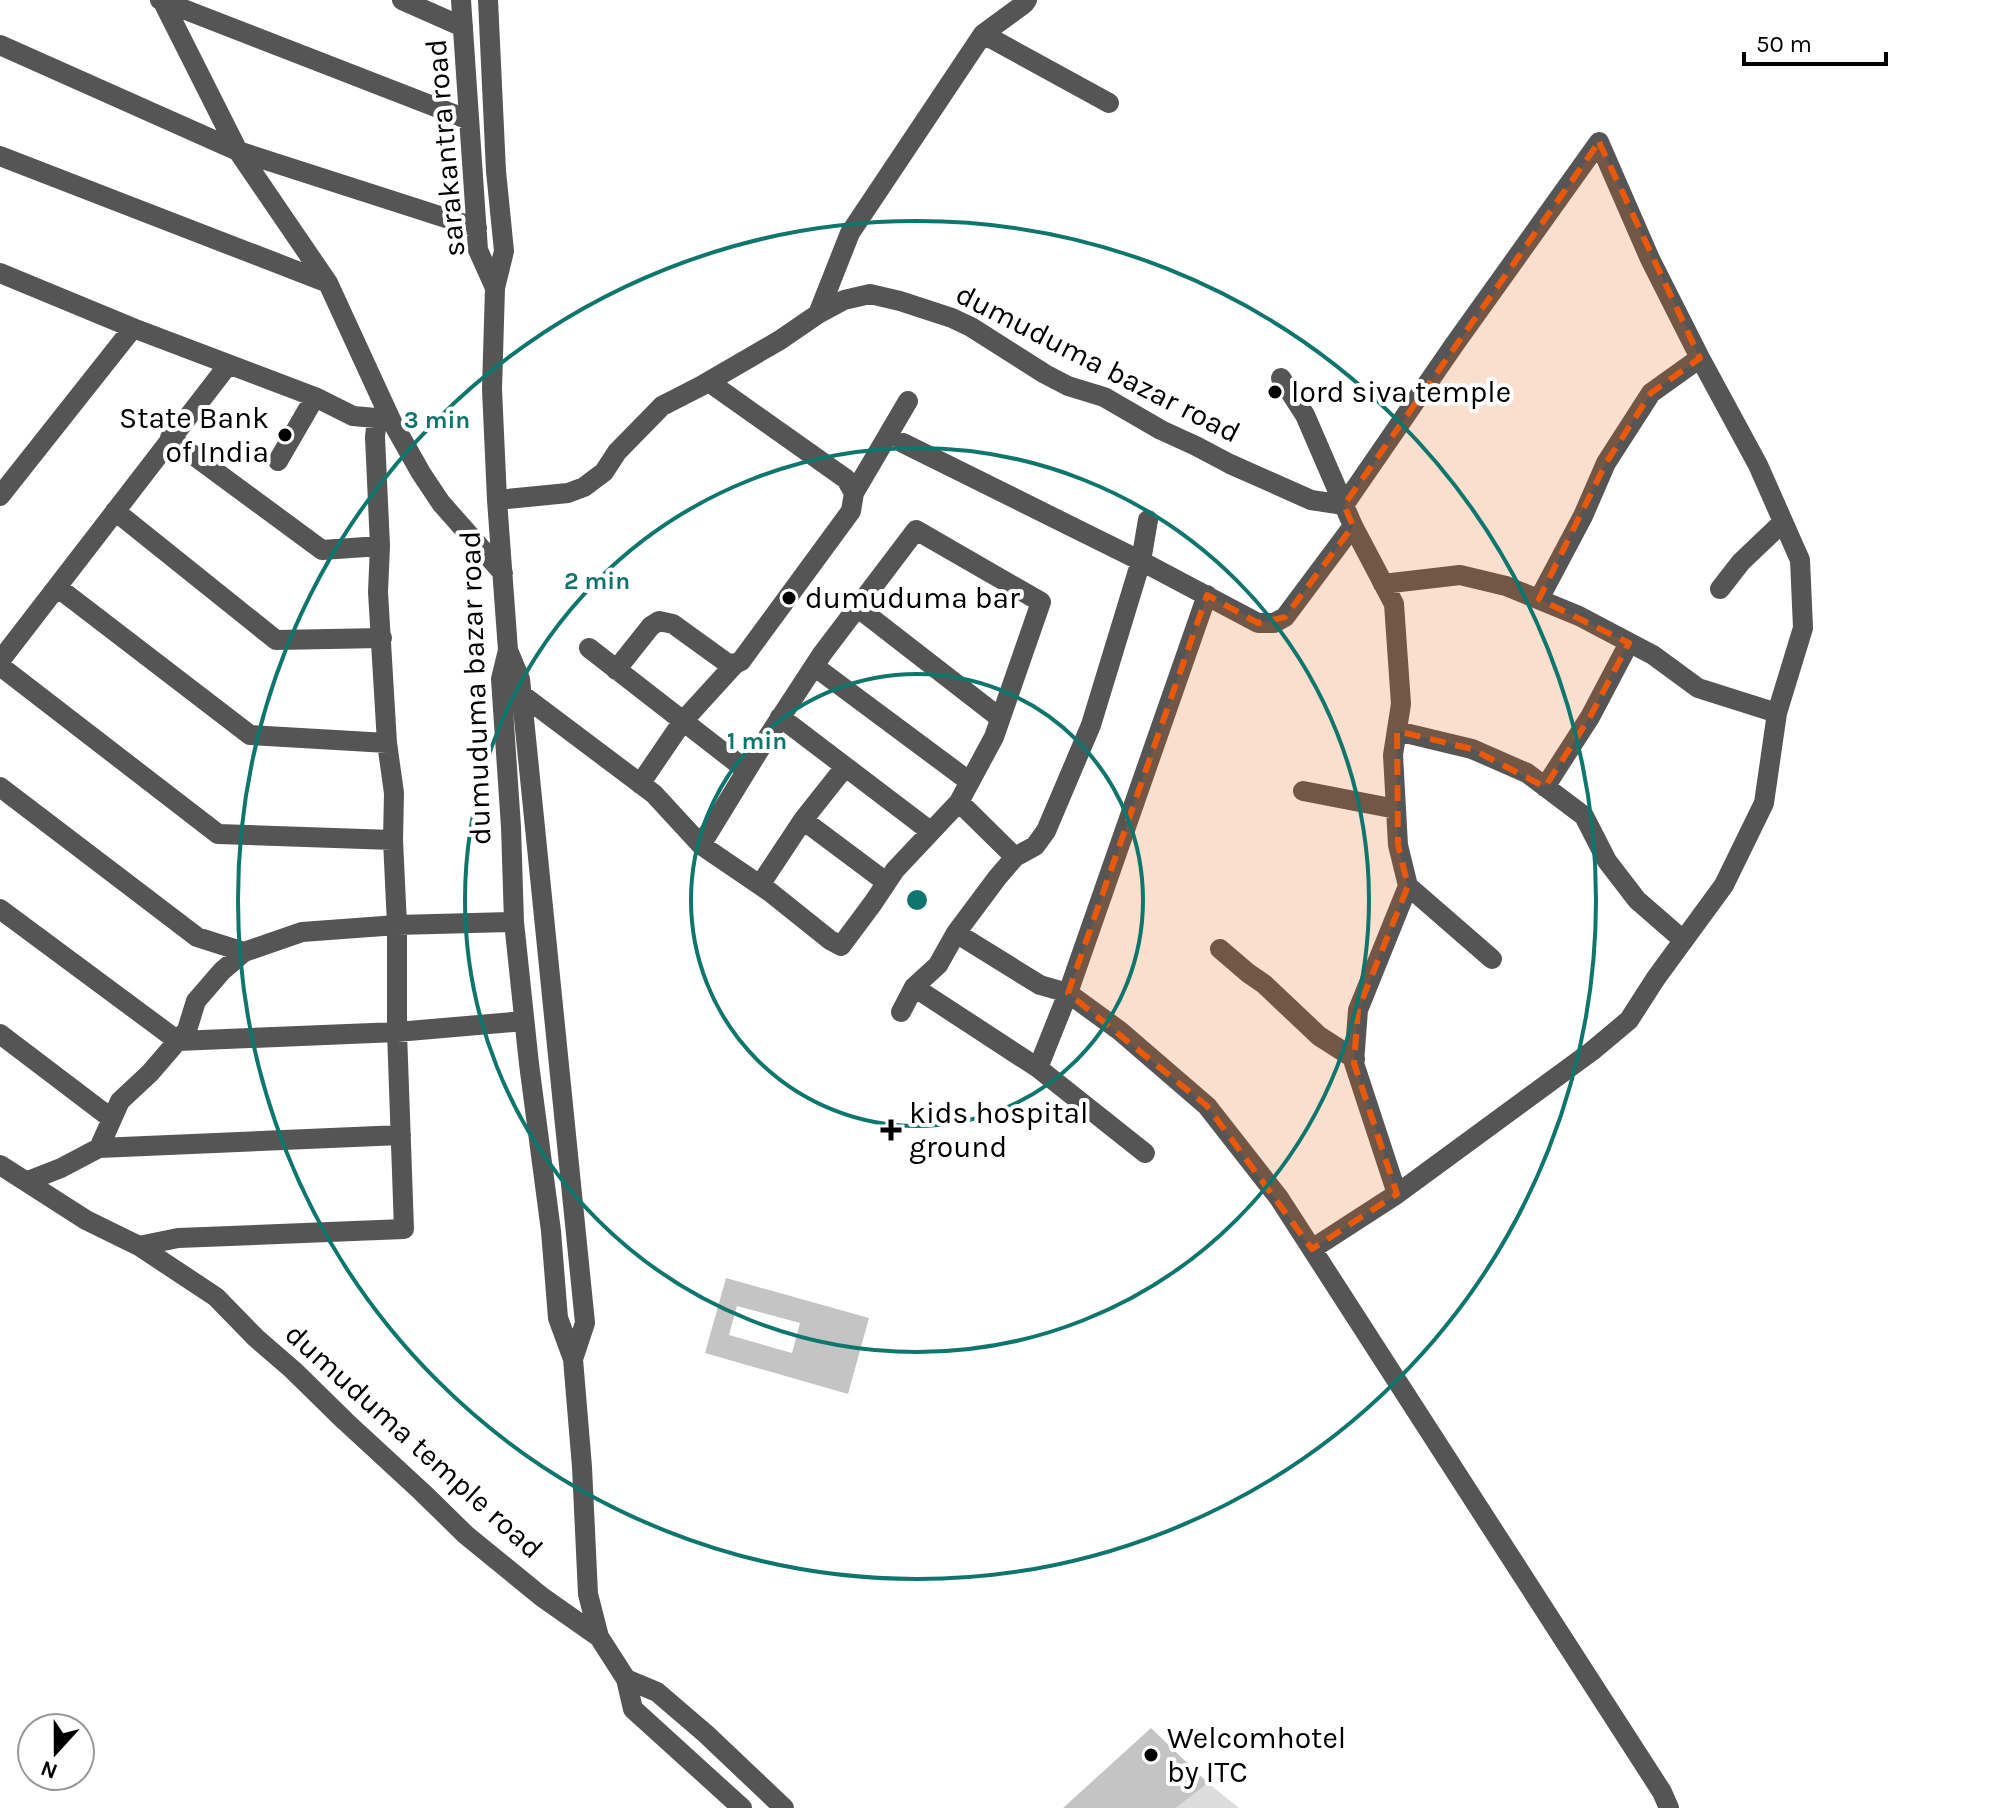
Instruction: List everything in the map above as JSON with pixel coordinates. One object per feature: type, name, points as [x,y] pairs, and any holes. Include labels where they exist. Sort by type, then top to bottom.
[{"type":"street","points":[[402,0],[463,27]]},
{"type":"street","name":"sarakantra road","points":[[461,0],[478,250],[495,288]]},
{"type":"street","name":"sarakantra road","points":[[488,0],[496,171],[504,251],[495,288],[492,389],[497,500]]},
{"type":"street","points":[[818,314],[850,233],[983,34],[1027,0]]},
{"type":"street","points":[[162,1],[469,120]]},
{"type":"street","points":[[162,1],[238,151],[328,283],[384,419],[441,503],[503,573]]},
{"type":"street","points":[[983,34],[1109,103]]},
{"type":"street","points":[[0,45],[238,151],[477,228]]},
{"type":"street","points":[[1312,1249],[1397,1194],[1592,1051],[1629,1020],[1724,885],[1764,803],[1777,713],[1803,628],[1800,560],[1758,465],[1650,259],[1599,142],[1344,505]]},
{"type":"street","points":[[0,156],[328,283]]},
{"type":"street","points":[[0,273],[133,328],[315,397],[353,416],[384,419]]},
{"type":"street","name":"dumuduma bazar road","points":[[599,1637],[588,1594],[573,1359],[558,1318],[551,1231],[514,922],[501,679],[508,650],[497,500],[568,493],[584,487],[604,472],[617,452],[662,406],[709,382],[844,300],[870,294],[952,318],[1056,380],[1104,397],[1230,464],[1311,500],[1344,505]]},
{"type":"street","points":[[0,496],[133,328]]},
{"type":"street","points":[[1539,599],[1583,516],[1606,463],[1651,393],[1700,358]]},
{"type":"street","points":[[228,365],[0,664],[218,834],[393,840]]},
{"type":"street","points":[[1281,378],[1305,415],[1353,526],[1394,604],[1401,704],[1393,755],[1398,845],[1408,886],[1492,959]]},
{"type":"street","points":[[709,382],[846,479],[854,493]]},
{"type":"street","points":[[278,461],[315,397]]},
{"type":"street","points":[[640,784],[683,721],[741,661],[851,511],[854,493],[908,401]]},
{"type":"street","points":[[139,1246],[178,1238],[404,1229],[397,1032],[394,793],[387,743],[378,592],[380,546],[375,437],[384,419]]},
{"type":"street","points":[[170,438],[322,550],[380,546]]},
{"type":"street","points":[[903,443],[1258,623],[1274,623],[1285,617],[1353,526]]},
{"type":"street","points":[[115,511],[276,640],[382,638]]},
{"type":"street","points":[[901,1012],[914,987],[938,965],[956,933],[997,878],[1015,857],[1035,846],[1046,831],[1091,725],[1141,561],[1148,520]]},
{"type":"street","points":[[1720,589],[1741,562],[1783,522]]},
{"type":"street","points":[[521,694],[654,794],[701,845],[841,946],[895,870],[959,802],[994,737],[1041,602],[916,530],[814,666],[701,845]]},
{"type":"street","points":[[1383,584],[1460,575],[1506,586],[1579,616],[1653,655],[1698,688],[1777,713]]},
{"type":"street","points":[[57,587],[250,735],[387,743]]},
{"type":"street","points":[[1038,1068],[1068,993],[1207,595]]},
{"type":"street","points":[[857,607],[1000,718]]},
{"type":"street","points":[[616,670],[651,626],[659,621],[673,624],[727,663],[735,664]]},
{"type":"street","points":[[1545,787],[1590,717],[1629,643]]},
{"type":"street","points":[[589,648],[746,770]]},
{"type":"street","points":[[508,650],[520,679],[585,1323],[573,1359]]},
{"type":"street","points":[[814,666],[970,782]]},
{"type":"street","points":[[780,717],[930,831]]},
{"type":"street","points":[[1397,731],[1472,749],[1527,773],[1584,816],[1607,861],[1637,900],[1683,940]]},
{"type":"street","points":[[760,885],[803,820],[845,767]]},
{"type":"street","points":[[0,787],[197,937],[244,952]]},
{"type":"street","points":[[1303,791],[1396,809]]},
{"type":"street","points":[[959,802],[1015,857]]},
{"type":"street","points":[[803,820],[886,882]]},
{"type":"street","points":[[1397,1194],[1355,1059],[1358,1010],[1408,886]]},
{"type":"street","points":[[0,909],[178,1041],[397,1032],[524,1021]]},
{"type":"street","points":[[99,1148],[120,1101],[178,1041],[187,1030],[196,1001],[222,971],[244,952],[302,932],[397,925],[514,922]]},
{"type":"street","points":[[956,933],[1040,985],[1068,993],[1120,1031],[1207,1106],[1279,1198],[1662,1792],[1669,1808]]},
{"type":"street","points":[[1220,949],[1264,984],[1319,1036],[1355,1059]]},
{"type":"street","points":[[914,987],[1038,1068],[1145,1153]]},
{"type":"street","points":[[0,1034],[112,1119]]},
{"type":"street","points":[[28,1181],[99,1148],[401,1135]]},
{"type":"street","name":"dumuduma temple road","points":[[0,1165],[86,1220],[139,1246],[216,1297],[466,1535],[542,1597],[599,1637],[626,1679],[633,1709],[742,1808]]},
{"type":"street","points":[[626,1679],[657,1692],[784,1808]]},
{"type":"highlighted area","points":[[1599,142],[1700,358],[1651,393],[1606,463],[1539,599],[1629,643],[1590,717],[1545,787],[1472,749],[1397,731],[1398,845],[1408,886],[1358,1010],[1354,1063],[1397,1194],[1312,1249],[1207,1106],[1068,993],[1207,595],[1258,623],[1285,617],[1353,526],[1344,505]]},
{"type":"shaded area","points":[[1208,1783],[1239,1808],[1176,1808]]},
{"type":"building","points":[[726,1278],[869,1318],[848,1394],[705,1353]],"holes":[[[737,1306],[800,1323],[792,1353],[729,1335]]]},
{"type":"building","name":"Welcomhotel by ITC","points":[[1151,1728],[1208,1783],[1176,1808],[1063,1808]]},
{"type":"place","name":"lord siva temple","points":[[1275,392]]},
{"type":"place","name":"State Bank of India","points":[[285,435]]},
{"type":"place","name":"dumuduma bar","points":[[789,598]]},
{"type":"place","name":"kids hospital ground","points":[[891,1130]]},
{"type":"place","name":"Welcomhotel by ITC","points":[[1151,1755]]}]
